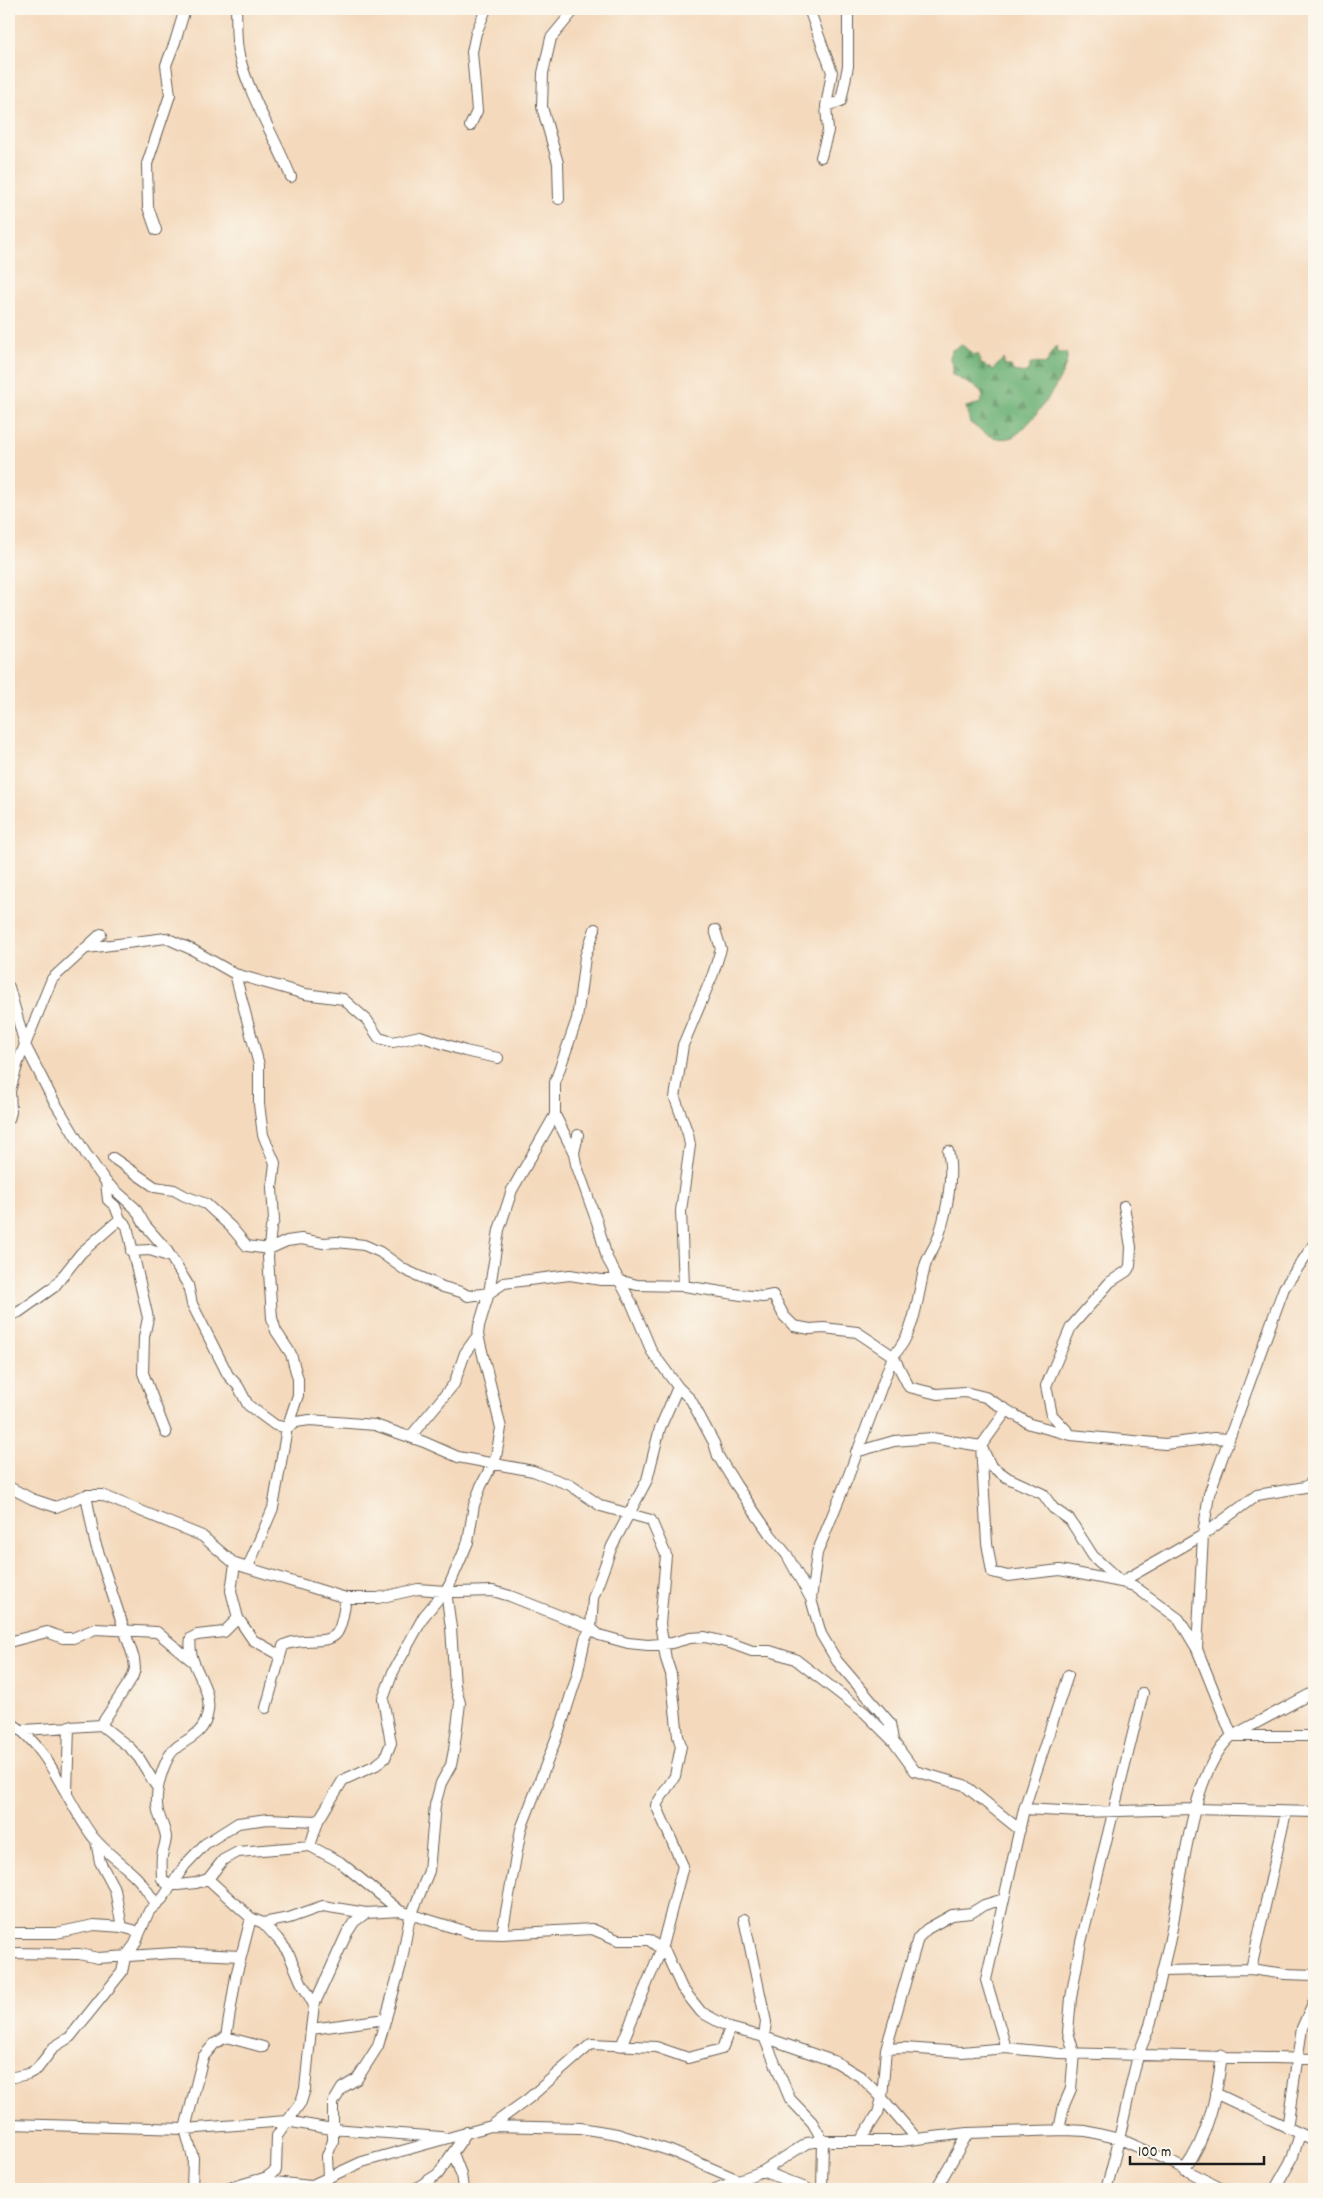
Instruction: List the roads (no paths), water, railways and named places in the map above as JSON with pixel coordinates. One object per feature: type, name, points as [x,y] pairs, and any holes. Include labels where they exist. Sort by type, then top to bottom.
[{"type":"street","points":[[156,230],[148,207],[146,182],[148,164],[170,95],[166,65],[185,9]]},
{"type":"street","points":[[236,9],[239,57],[257,107],[280,148],[291,176]]},
{"type":"street","points":[[470,126],[477,110],[472,52],[476,33],[486,9]]},
{"type":"street","points":[[559,199],[558,163],[542,106],[543,73],[551,38],[575,9]]},
{"type":"street","points":[[809,9],[832,72],[826,106],[828,131],[821,157]]},
{"type":"street","points":[[826,106],[840,101],[848,66],[848,9]]},
{"type":"street","points":[[595,929],[585,957],[577,1019],[555,1082],[555,1115],[574,1153],[607,1258],[631,1302],[652,1352],[678,1387],[691,1400],[714,1443],[718,1456],[768,1533],[787,1555],[810,1599],[821,1634],[837,1661],[890,1722],[893,1741]]},
{"type":"street","points":[[684,1286],[681,1211],[690,1145],[675,1098],[683,1045],[714,974],[721,949],[715,930]]},
{"type":"street","points":[[9,1119],[11,1112],[10,1091],[25,1045],[52,979],[101,934]]},
{"type":"street","points":[[87,948],[166,938],[193,950],[235,974],[306,994],[343,999],[367,1020],[379,1038],[393,1042],[420,1036],[465,1051],[498,1058]]},
{"type":"street","points":[[235,974],[259,1065],[259,1104],[263,1136],[275,1163],[272,1188],[274,1220],[271,1228],[268,1283],[272,1318],[276,1331],[291,1354],[298,1379],[298,1395],[287,1428],[273,1508],[248,1567]]},
{"type":"street","points":[[9,987],[25,1045],[56,1104],[86,1154],[106,1182],[135,1208],[145,1225],[171,1256],[188,1285],[192,1304],[228,1374],[238,1386],[248,1405],[276,1425],[287,1428],[301,1420],[375,1425],[424,1442],[458,1457],[526,1469],[560,1480],[601,1506],[651,1520],[666,1555],[660,1624],[671,1674],[678,1736],[681,1746],[675,1776],[656,1805],[683,1866],[661,1950],[621,2046]]},
{"type":"street","points":[[310,1846],[318,1821],[343,1780],[376,1765],[385,1758],[391,1744],[382,1699],[393,1672],[417,1626],[446,1591],[468,1542],[478,1492],[499,1448],[501,1423],[478,1335],[478,1326],[489,1293],[499,1230],[512,1190],[555,1115]]},
{"type":"street","points":[[574,1153],[578,1135]]},
{"type":"street","points":[[810,1599],[817,1553],[893,1356],[901,1347],[908,1331],[914,1315],[926,1264],[940,1234],[951,1176],[948,1151]]},
{"type":"street","points":[[113,1158],[155,1188],[174,1190],[206,1204],[232,1227],[247,1246],[269,1249],[287,1241],[301,1239],[323,1243],[337,1242],[364,1245],[380,1252],[405,1270],[443,1288],[461,1292],[468,1296],[489,1293],[504,1283],[570,1275],[600,1280],[618,1280],[637,1285],[684,1286],[741,1295],[764,1297],[774,1294],[784,1316],[794,1326],[858,1332],[893,1356],[909,1387],[937,1394],[965,1392],[985,1397],[1030,1424],[1070,1435],[1165,1444],[1214,1438],[1229,1440]]},
{"type":"street","points":[[106,1182],[108,1200],[115,1206],[120,1219],[127,1226],[131,1251],[137,1263],[140,1287],[146,1300],[148,1318],[144,1337],[143,1373],[166,1433]]},
{"type":"street","points":[[1070,1435],[1052,1415],[1046,1386],[1071,1327],[1110,1282],[1128,1271],[1131,1247],[1124,1206]]},
{"type":"street","points":[[9,1316],[18,1312],[54,1287],[81,1253],[120,1219]]},
{"type":"street","points":[[1197,1650],[1203,1535],[1209,1494],[1284,1288],[1314,1244]]},
{"type":"street","points":[[131,1251],[150,1250],[171,1256]]},
{"type":"street","points":[[410,1437],[454,1384],[464,1354],[478,1335]]},
{"type":"street","points":[[502,1934],[521,1829],[561,1726],[577,1676],[585,1640],[591,1628],[593,1598],[612,1546],[647,1480],[660,1428],[678,1387]]},
{"type":"street","points":[[1007,1410],[981,1446],[987,1543],[992,1572],[1008,1576],[1060,1570],[1134,1586],[1179,1620],[1197,1650],[1232,1736]]},
{"type":"street","points":[[856,1452],[894,1441],[932,1438],[981,1446]]},
{"type":"street","points":[[981,1446],[991,1466],[1008,1478],[1043,1494],[1053,1508],[1070,1520],[1093,1556],[1121,1582]]},
{"type":"street","points":[[1121,1582],[1203,1535],[1257,1495],[1305,1488],[1314,1481]]},
{"type":"street","points":[[9,1487],[32,1499],[56,1507],[86,1494],[102,1494],[202,1536],[235,1564],[346,1598],[378,1598],[418,1589],[501,1592],[591,1628],[599,1635],[628,1643],[664,1644],[705,1637],[746,1649],[770,1651],[795,1659],[860,1708],[893,1741],[915,1771],[964,1785],[1020,1830]]},
{"type":"street","points":[[86,1494],[96,1542],[134,1659],[135,1669],[132,1678],[101,1725]]},
{"type":"street","points":[[235,1564],[231,1591],[238,1618],[253,1640],[280,1654]]},
{"type":"street","points":[[325,2189],[328,2177],[327,2156],[333,2141],[333,2103],[342,2088],[357,2079],[378,2046],[401,1965],[411,1915],[430,1871],[434,1805],[441,1783],[451,1765],[460,1702],[455,1686],[452,1628],[446,1591]]},
{"type":"street","points":[[266,1708],[283,1646],[292,1642],[325,1640],[337,1633],[346,1598]]},
{"type":"street","points":[[238,1618],[224,1632],[196,1635],[191,1638],[192,1661],[206,1690],[208,1701],[207,1717],[196,1735],[170,1754],[158,1789],[158,1810],[166,1837],[162,1854],[162,1879],[167,1884],[196,1883],[208,1879],[223,1860],[238,1852],[310,1846],[340,1862],[400,1911],[471,1933],[502,1934],[592,1930],[618,1940],[649,1940],[666,1953],[682,1988],[701,2012],[730,2028],[764,2036],[836,2062],[861,2077],[882,2098],[917,2139]]},
{"type":"street","points":[[9,1642],[47,1632],[63,1638],[73,1638],[96,1629],[157,1632],[192,1661]]},
{"type":"street","points":[[1006,2048],[986,1980],[1024,1809],[1068,1674]]},
{"type":"street","points":[[1106,2189],[1120,2139],[1138,2054],[1150,2026],[1194,1809],[1222,1744],[1232,1736],[1314,1692]]},
{"type":"street","points":[[1059,2130],[1064,2105],[1071,2088],[1074,2053],[1068,2032],[1071,1998],[1080,1942],[1143,1693]]},
{"type":"street","points":[[10,1724],[24,1730],[101,1725],[130,1748],[139,1758],[158,1789]]},
{"type":"street","points":[[67,1793],[69,1726]]},
{"type":"street","points":[[24,1730],[59,1779],[96,1841],[136,1877],[156,1904]]},
{"type":"street","points":[[1232,1736],[1314,1736]]},
{"type":"street","points":[[1024,1809],[1080,1812],[1194,1809],[1314,1812]]},
{"type":"street","points":[[1251,1969],[1286,1812]]},
{"type":"street","points":[[9,2078],[28,2074],[36,2069],[54,2048],[70,2037],[122,1972],[125,1958],[135,1944],[149,1911],[173,1885],[194,1854],[213,1838],[238,1823],[268,1819],[318,1821]]},
{"type":"street","points":[[96,1841],[100,1862],[115,1890],[122,1926]]},
{"type":"street","points":[[208,1879],[252,1918],[263,1923],[288,1952],[301,1982],[314,2005]]},
{"type":"street","points":[[860,2141],[878,2113],[882,2098],[886,2049],[918,1938],[927,1929],[952,1915],[971,1913],[984,1905],[1004,1899]]},
{"type":"street","points":[[263,1923],[289,1918],[323,1906],[366,1913],[400,1911]]},
{"type":"street","points":[[225,2189],[267,2177],[276,2170],[277,2136],[301,2102],[305,2089],[314,2005],[347,1933],[354,1922],[366,1913]]},
{"type":"street","points":[[192,2189],[193,2158],[185,2129],[203,2057],[214,2044],[226,2036],[241,1956],[252,1918]]},
{"type":"street","points":[[744,1919],[766,2022],[764,2036],[790,2100],[812,2122],[823,2141],[822,2189]]},
{"type":"street","points":[[9,1933],[56,1933],[94,1925],[122,1926],[139,1934]]},
{"type":"street","points":[[9,1953],[79,1954],[98,1958],[174,1954],[241,1956]]},
{"type":"street","points":[[1162,1971],[1251,1969],[1314,1975]]},
{"type":"street","points":[[1288,2128],[1296,2058],[1302,2028],[1314,2001]]},
{"type":"street","points":[[311,2029],[386,2019]]},
{"type":"street","points":[[491,2126],[528,2099],[591,2044],[656,2047],[688,2058],[722,2049],[730,2028]]},
{"type":"street","points":[[226,2036],[263,2047]]},
{"type":"street","points":[[886,2049],[904,2048],[962,2052],[1006,2048],[1074,2053],[1222,2055],[1314,2059]]},
{"type":"street","points":[[1184,2170],[1196,2154],[1215,2093],[1222,2055]]},
{"type":"street","points":[[1215,2093],[1314,2140]]},
{"type":"street","points":[[9,2131],[9,2124],[185,2129],[286,2121],[332,2129],[450,2138]]},
{"type":"street","points":[[257,2180],[310,2186],[362,2162],[491,2126],[580,2128],[617,2134],[671,2151],[741,2181]]},
{"type":"street","points":[[715,2189],[741,2181],[763,2171],[807,2144],[823,2141],[917,2139],[968,2133],[1059,2130],[1086,2131],[1120,2139],[1222,2189]]},
{"type":"street","points":[[415,2189],[438,2174],[467,2132]]},
{"type":"street","points":[[936,2189],[968,2133]]},
{"type":"street","points":[[1275,2189],[1292,2159],[1300,2134]]},
{"type":"street","points":[[453,2153],[461,2174],[462,2189]]},
{"type":"street","points":[[763,2171],[808,2189]]}]
